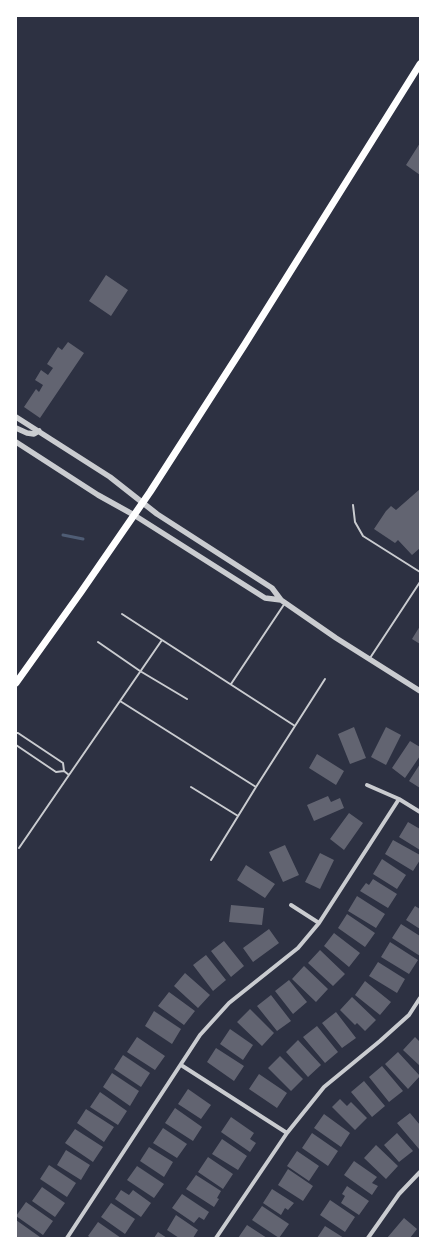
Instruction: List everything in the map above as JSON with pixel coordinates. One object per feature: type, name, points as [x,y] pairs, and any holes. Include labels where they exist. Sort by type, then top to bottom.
[{"type":"main road","points":[[16,683],[134,515],[245,344],[420,64]]},
{"type":"street","points":[[16,417],[110,477],[157,514],[272,588],[283,602],[420,691]]},
{"type":"street","points":[[16,428],[27,433],[34,434],[39,431]]},
{"type":"street","points":[[16,442],[98,495],[134,515],[265,598],[283,602]]},
{"type":"street","points":[[367,785],[399,799],[420,812]]},
{"type":"street","points":[[67,1238],[200,1035],[229,1003],[298,948],[319,923],[399,799]]},
{"type":"street","points":[[291,905],[319,923]]},
{"type":"street","points":[[216,1238],[287,1133],[324,1087],[409,1016],[420,998]]},
{"type":"street","points":[[181,1065],[287,1133]]},
{"type":"street","points":[[368,1238],[398,1194],[420,1172]]},
{"type":"lane","points":[[353,506],[355,522],[364,536],[420,572]]},
{"type":"lane","points":[[370,659],[420,582]]},
{"type":"lane","points":[[231,684],[283,602]]},
{"type":"lane","points":[[122,614],[295,726]]},
{"type":"lane","points":[[19,848],[162,640]]},
{"type":"lane","points":[[98,642],[140,671],[187,699]]},
{"type":"lane","points":[[210,860],[325,679]]},
{"type":"lane","points":[[120,701],[256,787]]},
{"type":"lane","points":[[16,733],[63,763],[64,771],[69,775]]},
{"type":"lane","points":[[16,745],[56,772],[64,771]]},
{"type":"lane","points":[[191,787],[238,816]]},
{"type":"building","points":[[420,143],[420,175],[406,165]]},
{"type":"building","points":[[106,275],[128,290],[111,316],[89,301]]},
{"type":"building","points":[[68,342],[84,353],[40,418],[24,407],[36,389],[39,392],[43,385],[35,380],[41,370],[48,375],[53,368],[47,364],[58,347],[62,350]]},
{"type":"building","points":[[420,489],[420,548],[412,555],[398,540],[395,543],[374,529],[391,506],[396,510]]},
{"type":"building","points":[[420,626],[420,644],[412,639]]},
{"type":"building","points":[[354,727],[366,758],[350,764],[338,734]]},
{"type":"building","points":[[386,727],[401,735],[386,765],[371,757]]},
{"type":"building","points":[[410,741],[420,747],[420,756],[405,778],[392,768]]},
{"type":"building","points":[[317,754],[344,771],[336,785],[309,768]]},
{"type":"building","points":[[420,764],[420,788],[409,781]]},
{"type":"building","points":[[328,796],[331,802],[340,798],[344,808],[314,821],[307,805]]},
{"type":"building","points":[[349,813],[363,823],[344,850],[330,839]]},
{"type":"building","points":[[408,822],[420,829],[420,850],[399,837]]},
{"type":"building","points":[[393,840],[420,855],[420,860],[413,871],[385,854]]},
{"type":"building","points":[[285,845],[299,875],[283,882],[269,852]]},
{"type":"building","points":[[320,853],[334,860],[320,889],[305,882]]},
{"type":"building","points":[[382,859],[406,875],[397,889],[373,874]]},
{"type":"building","points":[[246,865],[275,884],[265,898],[237,880]]},
{"type":"building","points":[[373,879],[397,894],[388,908],[360,891],[366,883],[369,885]]},
{"type":"building","points":[[357,896],[385,914],[376,928],[348,911]]},
{"type":"building","points":[[231,905],[264,908],[262,925],[229,922]]},
{"type":"building","points":[[415,906],[420,909],[420,929],[406,920]]},
{"type":"building","points":[[347,914],[375,933],[365,947],[338,928]]},
{"type":"building","points":[[401,924],[420,936],[420,956],[392,938]]},
{"type":"building","points":[[269,929],[279,943],[253,962],[243,948]]},
{"type":"building","points":[[334,933],[360,953],[349,967],[324,946]]},
{"type":"building","points":[[224,941],[244,966],[231,977],[211,951]]},
{"type":"building","points":[[390,942],[418,960],[409,974],[381,957]]},
{"type":"building","points":[[320,950],[345,974],[333,986],[308,963]]},
{"type":"building","points":[[206,955],[226,980],[213,991],[193,965]]},
{"type":"building","points":[[378,962],[405,979],[397,993],[369,976]]},
{"type":"building","points":[[304,966],[328,989],[316,1002],[292,979]]},
{"type":"building","points":[[185,973],[210,995],[198,1008],[174,986]]},
{"type":"building","points":[[289,980],[307,1002],[293,1014],[275,991]]},
{"type":"building","points":[[365,981],[391,1002],[380,1015],[355,995]]},
{"type":"building","points":[[169,992],[195,1011],[184,1025],[158,1006]]},
{"type":"building","points":[[271,995],[291,1021],[277,1031],[257,1006]]},
{"type":"building","points":[[352,997],[376,1020],[365,1031],[357,1023],[355,1025],[340,1010]]},
{"type":"building","points":[[250,1009],[274,1033],[262,1046],[237,1022]]},
{"type":"building","points":[[154,1011],[181,1029],[172,1044],[145,1026]]},
{"type":"building","points":[[336,1012],[356,1038],[342,1048],[322,1023]]},
{"type":"building","points":[[317,1026],[338,1052],[325,1063],[303,1037]]},
{"type":"building","points":[[230,1029],[253,1045],[243,1060],[220,1044]]},
{"type":"building","points":[[137,1037],[165,1056],[155,1070],[127,1052]]},
{"type":"building","points":[[415,1037],[420,1042],[420,1066],[403,1050]]},
{"type":"building","points":[[298,1040],[321,1065],[308,1077],[286,1052]]},
{"type":"building","points":[[216,1048],[244,1066],[234,1081],[207,1062]]},
{"type":"building","points":[[398,1052],[420,1076],[408,1089],[385,1064]]},
{"type":"building","points":[[123,1055],[150,1073],[141,1087],[114,1069]]},
{"type":"building","points":[[280,1056],[303,1079],[291,1091],[268,1068]]},
{"type":"building","points":[[382,1066],[403,1091],[389,1102],[369,1077]]},
{"type":"building","points":[[112,1073],[139,1091],[130,1106],[103,1087]]},
{"type":"building","points":[[259,1074],[287,1093],[277,1108],[249,1089]]},
{"type":"building","points":[[364,1081],[385,1106],[372,1117],[351,1092]]},
{"type":"building","points":[[188,1089],[211,1105],[201,1119],[178,1104]]},
{"type":"building","points":[[100,1092],[127,1111],[118,1125],[90,1107]]},
{"type":"building","points":[[340,1099],[347,1106],[351,1102],[367,1118],[355,1130],[332,1107]]},
{"type":"building","points":[[175,1108],[202,1127],[193,1141],[165,1123]]},
{"type":"building","points":[[86,1109],[114,1127],[104,1142],[77,1123]]},
{"type":"building","points":[[410,1113],[420,1125],[419,1149],[397,1123]]},
{"type":"building","points":[[324,1114],[350,1133],[341,1147],[314,1128]]},
{"type":"building","points":[[231,1117],[254,1133],[250,1139],[256,1143],[250,1152],[221,1132]]},
{"type":"building","points":[[163,1128],[187,1144],[177,1158],[153,1143]]},
{"type":"building","points":[[75,1129],[103,1147],[93,1162],[65,1143]]},
{"type":"building","points":[[312,1133],[338,1151],[328,1166],[302,1148]]},
{"type":"building","points":[[397,1133],[413,1151],[399,1162],[384,1145]]},
{"type":"building","points":[[222,1139],[247,1156],[238,1170],[212,1154]]},
{"type":"building","points":[[376,1145],[398,1166],[386,1179],[364,1158]]},
{"type":"building","points":[[149,1147],[173,1162],[164,1177],[140,1161]]},
{"type":"building","points":[[66,1150],[90,1165],[81,1180],[57,1165]]},
{"type":"building","points":[[297,1151],[319,1166],[309,1181],[287,1166]]},
{"type":"building","points":[[208,1157],[233,1174],[223,1189],[198,1172]]},
{"type":"building","points":[[354,1161],[377,1177],[372,1183],[378,1186],[372,1195],[344,1175]]},
{"type":"building","points":[[49,1165],[76,1183],[67,1197],[40,1179]]},
{"type":"building","points":[[137,1166],[164,1184],[154,1198],[127,1180]]},
{"type":"building","points":[[288,1169],[313,1186],[303,1201],[278,1185]]},
{"type":"building","points":[[196,1175],[221,1191],[217,1198],[219,1199],[214,1207],[186,1189]]},
{"type":"building","points":[[347,1186],[369,1201],[359,1215],[341,1203],[345,1196],[342,1194]]},
{"type":"building","points":[[42,1187],[65,1203],[55,1217],[32,1201]]},
{"type":"building","points":[[272,1189],[294,1203],[288,1210],[285,1208],[281,1215],[263,1203]]},
{"type":"building","points":[[121,1190],[129,1195],[133,1190],[151,1203],[141,1217],[115,1199]]},
{"type":"building","points":[[182,1194],[209,1212],[204,1220],[199,1217],[194,1223],[172,1208]]},
{"type":"building","points":[[330,1200],[355,1217],[345,1232],[320,1215]]},
{"type":"building","points":[[26,1202],[53,1221],[43,1235],[16,1216]]},
{"type":"building","points":[[111,1203],[135,1219],[125,1234],[101,1217]]},
{"type":"building","points":[[262,1206],[289,1224],[279,1238],[252,1220]]},
{"type":"building","points":[[176,1215],[198,1230],[193,1238],[179,1238],[167,1230]]},
{"type":"building","points":[[404,1218],[417,1229],[410,1238],[387,1238]]},
{"type":"building","points":[[16,1220],[40,1237],[40,1238],[16,1238]]},
{"type":"building","points":[[98,1222],[121,1238],[91,1238],[88,1236]]},
{"type":"building","points":[[247,1225],[267,1238],[238,1238]]},
{"type":"building","points":[[325,1226],[344,1238],[317,1238]]},
{"type":"building","points":[[158,1232],[167,1238],[154,1238]]},
{"type":"waterway","points":[[63,535],[83,539]]}]
